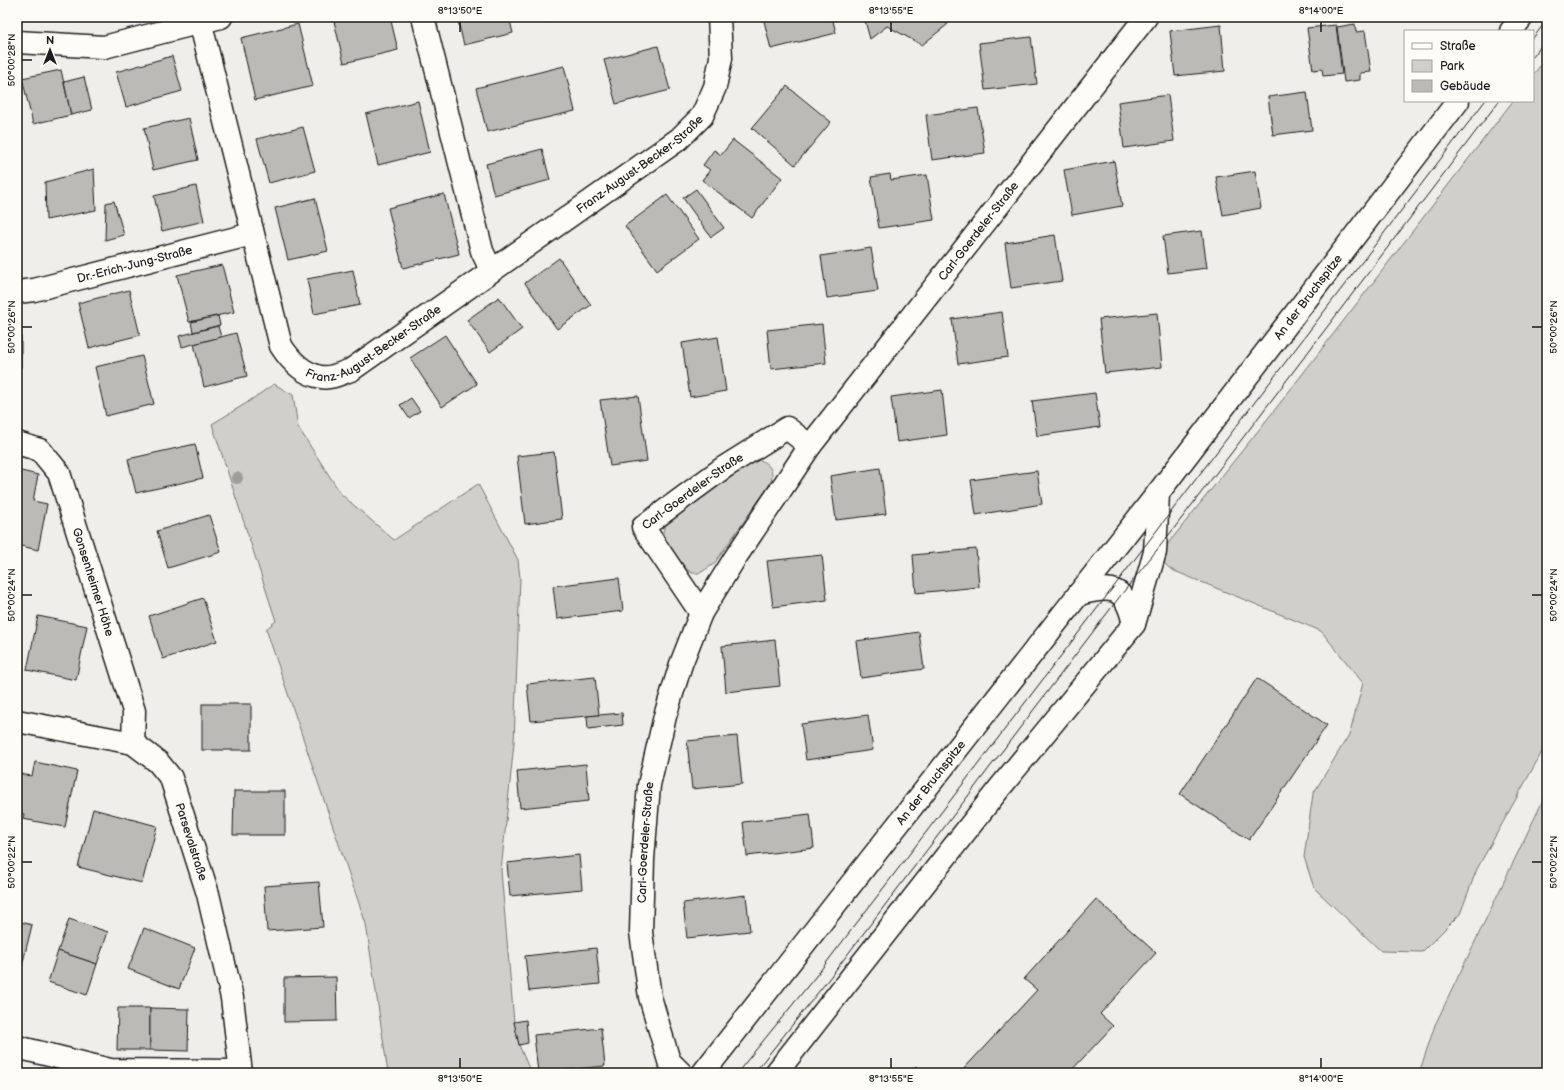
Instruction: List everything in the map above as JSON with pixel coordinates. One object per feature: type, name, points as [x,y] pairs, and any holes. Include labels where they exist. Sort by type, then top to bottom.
[{"type":"street","points":[[17,42],[104,47],[199,20],[221,17]]},
{"type":"street","points":[[423,17],[482,251],[491,270]]},
{"type":"street","name":"Franz-August-Becker-Straße","points":[[252,234],[281,346],[292,362],[307,372],[322,377],[337,375],[351,370],[679,139],[702,116],[715,87],[721,58],[719,17]]},
{"type":"street","name":"Carl-Goerdeler-Straße","points":[[681,1073],[670,1061],[650,997],[641,932],[643,859],[649,785],[664,716],[681,664],[701,613],[735,558],[810,446],[1146,17]]},
{"type":"street","points":[[1513,30],[1522,17]]},
{"type":"street","points":[[199,20],[252,234]]},
{"type":"street","name":"An der Bruchspitze","points":[[703,1073],[1158,493],[1457,102]]},
{"type":"street","name":"Dr.-Erich-Jung-Straße","points":[[17,292],[34,290],[252,234]]},
{"type":"street","name":"Carl-Goerdeler-Straße","points":[[701,613],[643,527],[723,468],[787,428],[810,446]]},
{"type":"street","name":"Gonsenheimer Höhe","points":[[17,443],[40,450],[59,473],[134,711],[133,743]]},
{"type":"street","points":[[776,1073],[998,790],[1134,624],[1155,552],[1158,493]]},
{"type":"street","points":[[1079,594],[1097,590],[1112,589],[1121,595],[1127,603],[1134,624]]},
{"type":"street","name":"Parsevalstraße","points":[[17,721],[133,743],[158,762],[172,778],[208,894],[232,998],[240,1072]]},
{"type":"street","points":[[17,1046],[110,1070],[240,1072]]},
{"type":"green space","points":[[1547,57],[1547,743],[1477,869],[1460,914],[1422,952],[1381,951],[1314,888],[1304,857],[1313,794],[1350,733],[1363,683],[1321,631],[1172,570],[1164,562],[1163,556],[1167,545],[1277,407],[1512,102],[1534,102],[1534,74]]},
{"type":"green space","points":[[274,384],[293,395],[298,427],[341,494],[394,540],[478,484],[518,560],[520,578],[514,743],[501,871],[514,1022],[519,1045],[531,1073],[388,1073],[366,924],[266,629],[276,621],[212,424]]},
{"type":"green space","points":[[760,460],[768,465],[772,471],[772,479],[768,487],[714,564],[700,573],[692,573],[685,568],[663,537],[663,531],[666,524],[751,463]]},
{"type":"green space","points":[[1547,792],[1547,1073],[1419,1073],[1435,1025]]},
{"type":"building","points":[[333,17],[390,17],[398,50],[344,63]]},
{"type":"building","points":[[457,17],[509,17],[513,33],[464,45]]},
{"type":"building","points":[[545,17],[566,17],[546,22]]},
{"type":"building","points":[[763,17],[832,17],[836,33],[771,49]]},
{"type":"building","points":[[864,17],[939,17],[948,24],[922,45],[887,26],[870,39]]},
{"type":"building","points":[[298,24],[313,86],[255,100],[241,38]]},
{"type":"building","points":[[1355,24],[1356,32],[1365,31],[1371,72],[1360,73],[1360,80],[1344,82],[1337,27]]},
{"type":"building","points":[[1221,25],[1225,71],[1175,76],[1170,31]]},
{"type":"building","points":[[1336,25],[1342,74],[1323,76],[1322,69],[1313,70],[1307,28]]},
{"type":"building","points":[[1031,37],[1037,84],[985,90],[979,43]]},
{"type":"building","points":[[658,46],[670,90],[616,104],[604,60]]},
{"type":"building","points":[[172,56],[182,91],[126,107],[116,72]]},
{"type":"building","points":[[564,66],[575,111],[487,132],[476,88]]},
{"type":"building","points":[[61,70],[71,115],[33,124],[22,78]]},
{"type":"building","points":[[84,77],[92,110],[71,115],[64,82]]},
{"type":"building","points":[[787,86],[831,122],[795,165],[752,128]]},
{"type":"building","points":[[1307,92],[1312,130],[1273,135],[1268,97]]},
{"type":"building","points":[[1168,95],[1174,141],[1124,148],[1118,102]]},
{"type":"building","points":[[418,101],[430,152],[378,165],[366,114]]},
{"type":"building","points":[[978,108],[985,153],[932,160],[926,115]]},
{"type":"building","points":[[189,118],[198,160],[153,170],[144,128]]},
{"type":"building","points":[[303,127],[315,171],[269,183],[257,139]]},
{"type":"building","points":[[733,140],[782,178],[752,218],[702,180],[710,170],[703,165],[714,150],[721,155]]},
{"type":"building","points":[[542,149],[550,180],[494,195],[486,164]]},
{"type":"building","points":[[1114,161],[1122,206],[1072,215],[1064,170]]},
{"type":"building","points":[[94,169],[96,210],[46,220],[45,182]]},
{"type":"building","points":[[1255,171],[1261,208],[1223,215],[1216,177]]},
{"type":"building","points":[[890,174],[891,180],[927,175],[934,220],[879,228],[871,177]]},
{"type":"building","points":[[196,186],[204,221],[162,231],[154,196]]},
{"type":"building","points":[[696,189],[724,228],[711,237],[683,198]]},
{"type":"building","points":[[444,194],[459,254],[403,268],[388,208]]},
{"type":"building","points":[[667,195],[699,239],[657,270],[625,226]]},
{"type":"building","points":[[315,198],[328,251],[288,260],[275,208]]},
{"type":"building","points":[[114,201],[124,235],[105,240],[106,203]]},
{"type":"building","points":[[1202,231],[1207,268],[1168,273],[1163,236]]},
{"type":"building","points":[[1055,235],[1062,281],[1011,288],[1005,243]]},
{"type":"building","points":[[871,248],[878,291],[827,298],[821,256]]},
{"type":"building","points":[[559,258],[591,305],[557,329],[525,283]]},
{"type":"building","points":[[222,265],[234,312],[189,322],[177,275]]},
{"type":"building","points":[[353,270],[360,305],[314,314],[307,279]]},
{"type":"building","points":[[129,290],[140,335],[89,348],[78,303]]},
{"type":"building","points":[[499,297],[522,329],[490,352],[467,320]]},
{"type":"building","points":[[1002,312],[1008,357],[958,364],[952,319]]},
{"type":"building","points":[[1157,313],[1162,367],[1105,373],[1099,319]]},
{"type":"building","points":[[218,316],[220,325],[193,332],[191,322]]},
{"type":"building","points":[[17,322],[21,322],[21,367],[17,367]]},
{"type":"building","points":[[822,324],[826,363],[771,369],[767,330]]},
{"type":"building","points":[[218,326],[221,337],[182,347],[179,336]]},
{"type":"building","points":[[236,333],[247,376],[204,387],[194,344]]},
{"type":"building","points":[[445,335],[477,384],[442,407],[410,358]]},
{"type":"building","points":[[718,337],[726,391],[690,397],[682,343]]},
{"type":"building","points":[[142,356],[154,404],[106,416],[95,367]]},
{"type":"building","points":[[942,390],[947,435],[897,442],[891,397]]},
{"type":"building","points":[[1095,393],[1100,427],[1037,436],[1032,401]]},
{"type":"building","points":[[638,396],[647,461],[610,466],[600,400]]},
{"type":"building","points":[[411,398],[420,411],[409,418],[400,405]]},
{"type":"building","points":[[195,444],[203,478],[136,493],[128,459]]},
{"type":"building","points":[[554,452],[562,519],[525,524],[517,456]]},
{"type":"building","points":[[880,468],[886,514],[836,520],[830,476]]},
{"type":"building","points":[[17,470],[38,475],[33,501],[47,504],[38,550],[17,545]]},
{"type":"building","points":[[1037,471],[1042,504],[976,515],[971,480]]},
{"type":"building","points":[[209,515],[221,552],[168,568],[157,531]]},
{"type":"building","points":[[976,549],[979,587],[916,593],[913,555]]},
{"type":"building","points":[[822,555],[827,600],[773,607],[767,561]]},
{"type":"building","points":[[619,578],[623,611],[557,619],[553,586]]},
{"type":"building","points":[[203,598],[217,641],[163,659],[149,616]]},
{"type":"building","points":[[38,616],[87,626],[76,680],[27,670]]},
{"type":"building","points":[[919,632],[924,669],[861,678],[856,641]]},
{"type":"building","points":[[775,640],[780,686],[726,692],[722,646]]},
{"type":"building","points":[[595,677],[599,715],[531,721],[527,684]]},
{"type":"building","points":[[1257,678],[1327,725],[1249,840],[1180,794]]},
{"type":"building","points":[[202,704],[251,704],[251,750],[202,750]]},
{"type":"building","points":[[622,713],[623,725],[588,729],[587,716]]},
{"type":"building","points":[[868,715],[873,750],[806,760],[801,724]]},
{"type":"building","points":[[737,736],[742,784],[692,789],[687,741]]},
{"type":"building","points":[[35,762],[77,771],[65,827],[23,819],[24,814],[17,812],[17,786],[19,774],[32,776]]},
{"type":"building","points":[[586,764],[589,801],[520,808],[517,771]]},
{"type":"building","points":[[234,791],[285,791],[285,835],[233,835]]},
{"type":"building","points":[[93,809],[157,826],[142,883],[78,867]]},
{"type":"building","points":[[810,814],[814,848],[747,856],[743,822]]},
{"type":"building","points":[[579,855],[582,889],[510,896],[507,863]]},
{"type":"building","points":[[319,882],[323,927],[267,931],[264,886]]},
{"type":"building","points":[[746,895],[750,931],[687,938],[683,903]]},
{"type":"building","points":[[1096,899],[1156,953],[1100,1014],[1113,1026],[1069,1073],[960,1073],[1037,990],[1024,979]]},
{"type":"building","points":[[69,919],[108,932],[97,964],[58,951]]},
{"type":"building","points":[[17,921],[32,925],[20,974],[17,974]]},
{"type":"building","points":[[144,928],[195,948],[179,989],[128,969]]},
{"type":"building","points":[[596,948],[600,984],[529,991],[525,956]]},
{"type":"building","points":[[58,951],[97,964],[87,995],[48,982]]},
{"type":"building","points":[[336,977],[337,1021],[284,1022],[284,978]]},
{"type":"building","points":[[118,1008],[150,1008],[150,1050],[117,1050]]},
{"type":"building","points":[[150,1008],[189,1009],[188,1051],[150,1050]]},
{"type":"building","points":[[526,1020],[528,1043],[519,1045],[514,1022]]},
{"type":"building","points":[[601,1028],[605,1066],[538,1073],[534,1035]]},
{"type":"building","points":[[916,1066],[923,1073],[909,1073]]},
{"type":"tram line","points":[[1534,37],[1547,20]]},
{"type":"tram line","points":[[1534,56],[1547,38]]},
{"type":"tram line","points":[[737,1073],[820,971],[1484,102]]},
{"type":"tram line","points":[[754,1073],[828,980],[1498,102]]}]
